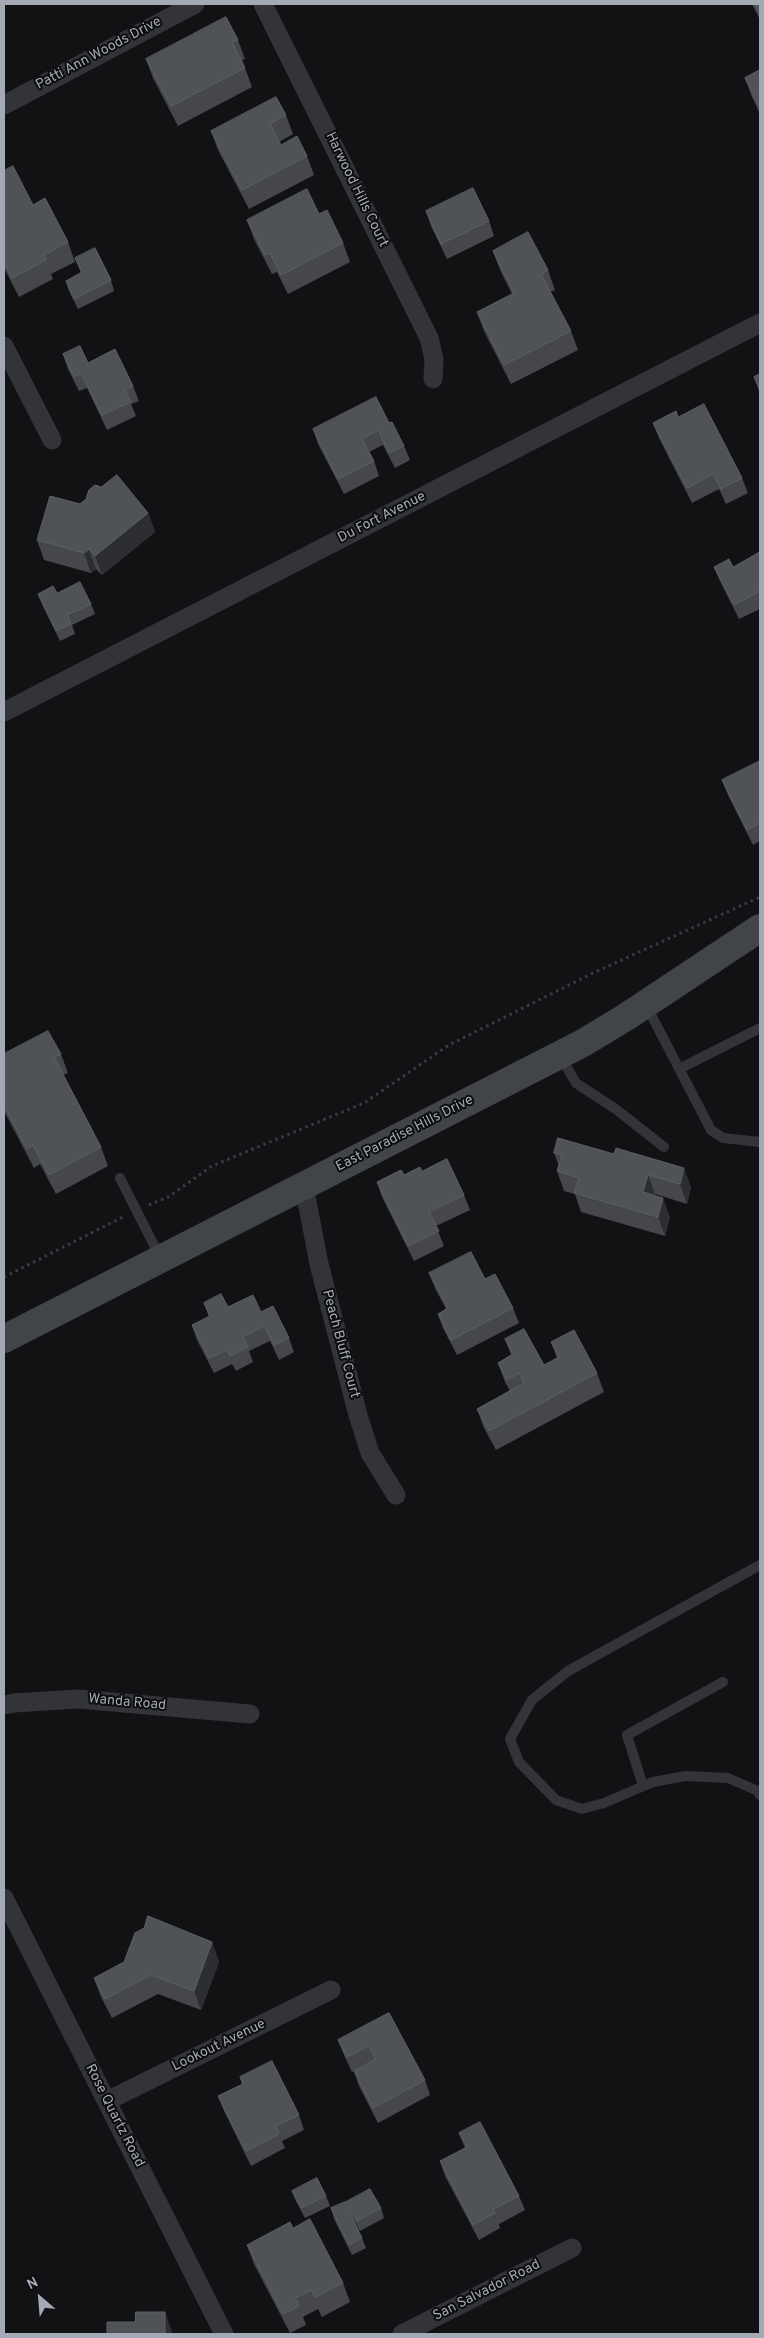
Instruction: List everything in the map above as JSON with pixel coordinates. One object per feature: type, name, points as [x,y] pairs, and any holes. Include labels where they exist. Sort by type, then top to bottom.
[{"type":"main road","name":"East Paradise Hills Drive","points":[[4,1339],[560,1055],[646,1004],[759,932]]},
{"type":"main road","name":"East Paradise Hills Drive","points":[[4,1330],[39,1322]]},
{"type":"street","name":"Patti Ann Woods Drive","points":[[4,104],[195,4]]},
{"type":"street","name":"Harwood Hills Court","points":[[263,4],[429,338],[434,359],[433,380]]},
{"type":"street","name":"Du Fort Avenue","points":[[4,712],[760,323]]},
{"type":"street","points":[[4,346],[52,440]]},
{"type":"street","name":"Peach Bluff Court","points":[[304,1186],[319,1264],[358,1415],[370,1453],[396,1495]]},
{"type":"street","name":"Wanda Road","points":[[4,1705],[78,1699],[250,1714]]},
{"type":"street","name":"Rose Quartz Road","points":[[4,1898],[224,2334]]},
{"type":"street","name":"Lookout Avenue","points":[[107,2101],[331,1990]]},
{"type":"street","name":"San Salvador Road","points":[[402,2334],[572,2248]]},
{"type":"lane","points":[[646,1004],[715,1134],[723,1138],[760,1142]]},
{"type":"lane","points":[[679,1069],[760,1028]]},
{"type":"lane","points":[[560,1055],[576,1082],[617,1110],[664,1147]]},
{"type":"lane","points":[[120,1178],[161,1260]]},
{"type":"lane","points":[[760,1565],[568,1671],[532,1700],[510,1739],[519,1762],[556,1800],[582,1809],[604,1803],[653,1782],[685,1776],[728,1778],[758,1791],[760,1795]]},
{"type":"lane","points":[[643,1786],[627,1735],[723,1682]]},
{"type":"path","points":[[4,1277],[168,1197],[212,1166],[364,1103],[449,1045],[592,973],[760,896]]},
{"type":"building","points":[[755,4],[760,4],[760,14]]},
{"type":"building","points":[[226,17],[238,40],[232,42],[245,68],[171,106],[146,59]]},
{"type":"building","points":[[760,70],[760,108],[745,78]]},
{"type":"building","points":[[276,97],[286,115],[270,124],[281,145],[297,136],[307,156],[242,190],[211,131]]},
{"type":"building","points":[[13,166],[33,205],[45,198],[68,242],[44,255],[46,260],[12,278],[4,263],[4,171]]},
{"type":"building","points":[[473,188],[489,221],[441,244],[426,211]]},
{"type":"building","points":[[307,189],[319,214],[327,210],[343,243],[281,275],[270,253],[265,255],[247,220]]},
{"type":"building","points":[[528,232],[548,270],[541,274],[571,331],[504,365],[477,312],[514,293],[493,251]]},
{"type":"building","points":[[95,248],[111,280],[74,299],[66,281],[82,272],[75,258]]},
{"type":"building","points":[[80,346],[88,363],[115,349],[133,386],[125,390],[131,402],[102,415],[81,373],[74,377],[63,354]]},
{"type":"building","points":[[760,374],[760,390],[754,377]]},
{"type":"building","points":[[376,397],[389,423],[392,422],[404,446],[389,453],[378,430],[362,439],[374,461],[338,479],[313,429]]},
{"type":"building","points":[[704,404],[742,478],[721,489],[713,474],[687,488],[653,423],[676,411],[678,417]]},
{"type":"building","points":[[117,475],[148,513],[95,556],[89,549],[84,553],[37,540],[50,496],[80,504],[86,499],[89,490],[95,485],[101,487]]},
{"type":"building","points":[[760,552],[760,591],[734,605],[714,567],[729,559],[733,567]]},
{"type":"building","points":[[80,582],[91,604],[67,615],[71,624],[56,631],[38,594],[53,586],[57,593]]},
{"type":"building","points":[[760,761],[760,823],[747,830],[722,780]]},
{"type":"building","points":[[48,1031],[61,1054],[54,1057],[101,1147],[49,1175],[33,1145],[27,1149],[4,1105],[4,1054]]},
{"type":"building","points":[[558,1138],[614,1154],[616,1148],[684,1168],[680,1184],[648,1175],[643,1192],[663,1198],[658,1217],[574,1193],[579,1178],[557,1171],[562,1155],[554,1153]]},
{"type":"building","points":[[447,1159],[464,1195],[429,1212],[439,1231],[408,1246],[377,1182],[401,1170],[404,1175],[420,1167],[422,1171]]},
{"type":"building","points":[[471,1252],[485,1279],[495,1274],[513,1308],[451,1340],[438,1314],[448,1308],[429,1273]]},
{"type":"building","points":[[221,1294],[228,1307],[253,1295],[261,1312],[273,1306],[289,1338],[274,1345],[264,1326],[243,1337],[248,1347],[230,1356],[227,1350],[209,1358],[192,1325],[210,1316],[204,1303]]},
{"type":"building","points":[[524,1329],[544,1365],[559,1357],[551,1342],[574,1330],[597,1373],[489,1431],[477,1409],[524,1383],[519,1373],[507,1380],[498,1363],[513,1354],[505,1339]]},
{"type":"building","points":[[148,1916],[212,1942],[194,1991],[151,1975],[105,1999],[94,1978],[124,1962],[135,1933],[144,1928]]},
{"type":"building","points":[[389,2013],[425,2080],[373,2108],[354,2071],[376,2059],[369,2046],[347,2057],[338,2040]]},
{"type":"building","points":[[272,2061],[299,2115],[276,2126],[279,2134],[246,2151],[218,2096],[243,2084],[240,2077]]},
{"type":"building","points":[[480,2122],[519,2196],[493,2209],[495,2213],[473,2225],[440,2161],[467,2147],[459,2133]]},
{"type":"building","points":[[317,2178],[326,2196],[301,2208],[292,2191]]},
{"type":"building","points":[[370,2189],[381,2208],[357,2221],[346,2202]]},
{"type":"building","points":[[345,2202],[362,2238],[349,2245],[331,2208]]},
{"type":"building","points":[[310,2219],[343,2283],[315,2297],[311,2290],[295,2298],[299,2306],[283,2314],[247,2245],[290,2222],[293,2228]]},
{"type":"building","points":[[136,2312],[165,2312],[165,2334],[107,2334],[107,2322],[135,2322]]}]
